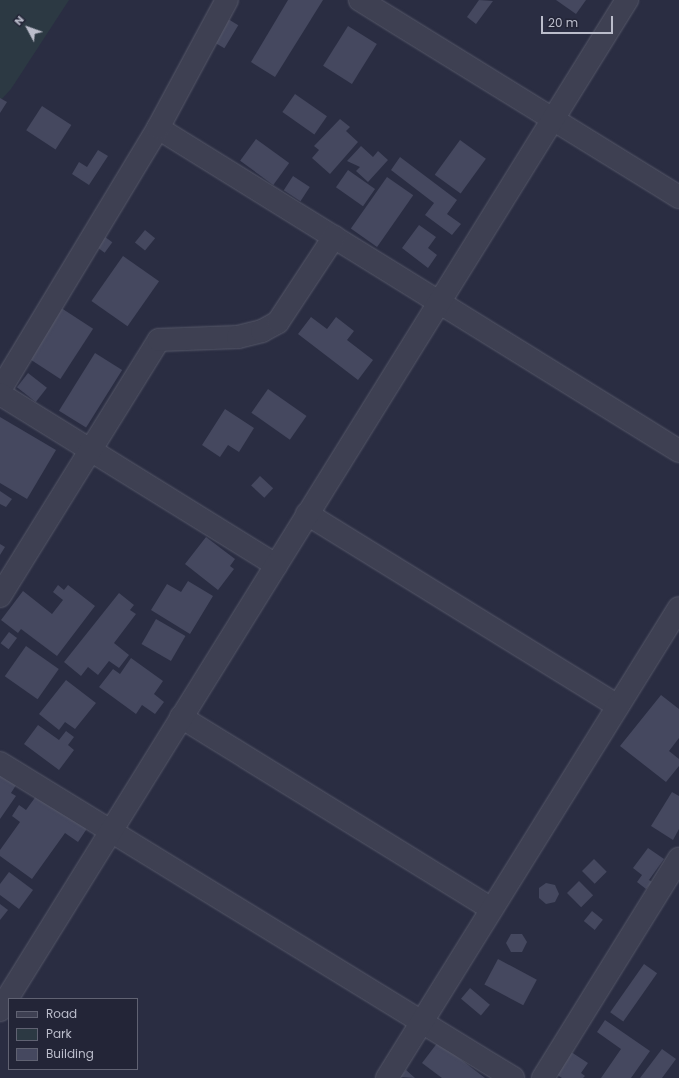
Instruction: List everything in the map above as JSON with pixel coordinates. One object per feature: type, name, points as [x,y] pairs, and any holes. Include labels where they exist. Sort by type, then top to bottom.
[{"type":"street","points":[[0,390],[158,128],[228,0]]},
{"type":"street","points":[[360,0],[679,197]]},
{"type":"street","points":[[0,1010],[627,0]]},
{"type":"street","points":[[158,128],[679,451]]},
{"type":"street","points":[[0,596],[159,340],[238,337],[262,331],[278,322],[334,237]]},
{"type":"street","points":[[0,394],[276,565]]},
{"type":"street","points":[[307,514],[618,706]]},
{"type":"street","points":[[387,1078],[679,608]]},
{"type":"street","points":[[181,717],[492,909]]},
{"type":"street","points":[[0,763],[112,830],[512,1078]]},
{"type":"street","points":[[543,1078],[679,859]]},
{"type":"green space","points":[[0,0],[69,0],[11,89],[0,101]]},
{"type":"building","points":[[288,0],[323,0],[275,77],[251,62]]},
{"type":"building","points":[[479,0],[493,1],[476,24],[467,17]]},
{"type":"building","points":[[556,0],[586,0],[576,14]]},
{"type":"building","points":[[228,19],[238,25],[224,48],[214,42]]},
{"type":"building","points":[[348,26],[377,44],[352,84],[323,66]]},
{"type":"building","points":[[295,94],[327,116],[314,134],[282,112]]},
{"type":"building","points":[[0,98],[7,102],[0,113]]},
{"type":"building","points":[[42,106],[71,125],[56,149],[26,130]]},
{"type":"building","points":[[340,119],[350,127],[346,131],[358,142],[330,174],[312,158],[319,150],[314,146]]},
{"type":"building","points":[[256,139],[289,163],[273,185],[240,161]]},
{"type":"building","points":[[460,140],[486,159],[461,194],[435,175]]},
{"type":"building","points":[[361,146],[373,157],[378,151],[388,160],[368,182],[356,171],[360,167],[347,161]]},
{"type":"building","points":[[98,150],[108,156],[89,185],[72,174],[79,162],[87,167]]},
{"type":"building","points":[[400,157],[457,200],[447,214],[461,224],[452,235],[425,215],[434,203],[391,170]]},
{"type":"building","points":[[348,170],[375,189],[363,206],[336,187]]},
{"type":"building","points":[[293,176],[310,187],[301,201],[284,190]]},
{"type":"building","points":[[387,177],[413,195],[377,247],[351,229]]},
{"type":"building","points":[[419,225],[436,237],[428,248],[437,255],[428,268],[402,248]]},
{"type":"building","points":[[145,230],[155,238],[145,251],[135,242]]},
{"type":"building","points":[[101,234],[112,242],[105,253],[93,245]]},
{"type":"building","points":[[123,256],[159,281],[127,326],[91,301]]},
{"type":"building","points":[[52,302],[93,329],[60,379],[19,352]]},
{"type":"building","points":[[311,317],[327,329],[336,317],[354,331],[347,340],[373,360],[358,380],[298,334]]},
{"type":"building","points":[[95,353],[122,370],[86,428],[59,411]]},
{"type":"building","points":[[28,373],[47,388],[36,402],[17,387]]},
{"type":"building","points":[[268,389],[307,416],[290,440],[251,413]]},
{"type":"building","points":[[225,409],[254,428],[239,452],[228,445],[220,457],[202,445]]},
{"type":"building","points":[[0,417],[56,450],[27,499],[0,483]]},
{"type":"building","points":[[260,476],[273,488],[264,498],[251,486]]},
{"type":"building","points":[[0,491],[12,499],[6,507],[0,504]]},
{"type":"building","points":[[206,537],[235,559],[230,566],[234,569],[218,590],[185,564]]},
{"type":"building","points":[[0,544],[5,547],[0,555]]},
{"type":"building","points":[[188,581],[213,596],[190,634],[151,610],[167,584],[181,592]]},
{"type":"building","points":[[58,585],[64,590],[68,585],[95,606],[57,656],[21,629],[18,633],[1,620],[23,591],[52,614],[63,600],[53,592]]},
{"type":"building","points":[[119,593],[134,605],[130,610],[136,614],[114,643],[129,655],[119,668],[109,661],[98,675],[88,667],[81,676],[64,662]]},
{"type":"building","points":[[156,619],[185,636],[171,661],[142,644]]},
{"type":"building","points":[[9,632],[17,638],[9,649],[1,643]]},
{"type":"building","points":[[26,646],[59,669],[38,699],[5,676]]},
{"type":"building","points":[[131,658],[163,681],[154,694],[164,702],[155,714],[142,705],[136,714],[99,687],[113,669],[120,674]]},
{"type":"building","points":[[66,680],[96,703],[75,729],[65,722],[59,730],[39,714]]},
{"type":"building","points":[[661,695],[679,709],[679,738],[669,751],[679,759],[679,766],[666,782],[620,746]]},
{"type":"building","points":[[38,725],[59,740],[66,731],[74,737],[68,745],[74,750],[59,770],[24,744]]},
{"type":"building","points":[[0,773],[18,782],[11,793],[16,796],[0,819]]},
{"type":"building","points":[[39,792],[88,827],[78,842],[65,833],[32,879],[0,856],[0,850],[20,822],[12,816],[19,805],[26,810]]},
{"type":"building","points":[[672,792],[679,796],[679,829],[673,840],[651,826]]},
{"type":"building","points":[[648,848],[664,859],[649,880],[652,882],[646,889],[637,882],[642,875],[633,868]]},
{"type":"building","points":[[594,859],[607,872],[595,884],[582,871]]},
{"type":"building","points":[[9,872],[33,890],[19,909],[0,895],[0,884]]},
{"type":"building","points":[[579,881],[593,895],[581,907],[567,893]]},
{"type":"building","points":[[546,883],[555,885],[559,894],[555,902],[546,904],[539,898],[539,888]]},
{"type":"building","points":[[0,904],[8,910],[0,920]]},
{"type":"building","points":[[592,911],[603,920],[595,930],[584,921]]},
{"type":"building","points":[[511,934],[522,934],[527,942],[522,952],[511,952],[506,943]]},
{"type":"building","points":[[498,959],[537,980],[523,1005],[484,985]]},
{"type":"building","points":[[644,964],[657,973],[623,1022],[610,1012]]},
{"type":"building","points":[[470,988],[490,1005],[481,1015],[461,999]]},
{"type":"building","points":[[605,1020],[650,1051],[631,1078],[601,1078],[621,1049],[597,1032]]},
{"type":"building","points":[[438,1042],[485,1078],[442,1078],[422,1063]]},
{"type":"building","points":[[662,1049],[676,1059],[662,1078],[640,1078]]},
{"type":"building","points":[[568,1050],[588,1063],[581,1073],[585,1076],[583,1078],[562,1078],[553,1072]]},
{"type":"building","points":[[406,1070],[415,1078],[400,1077]]}]
